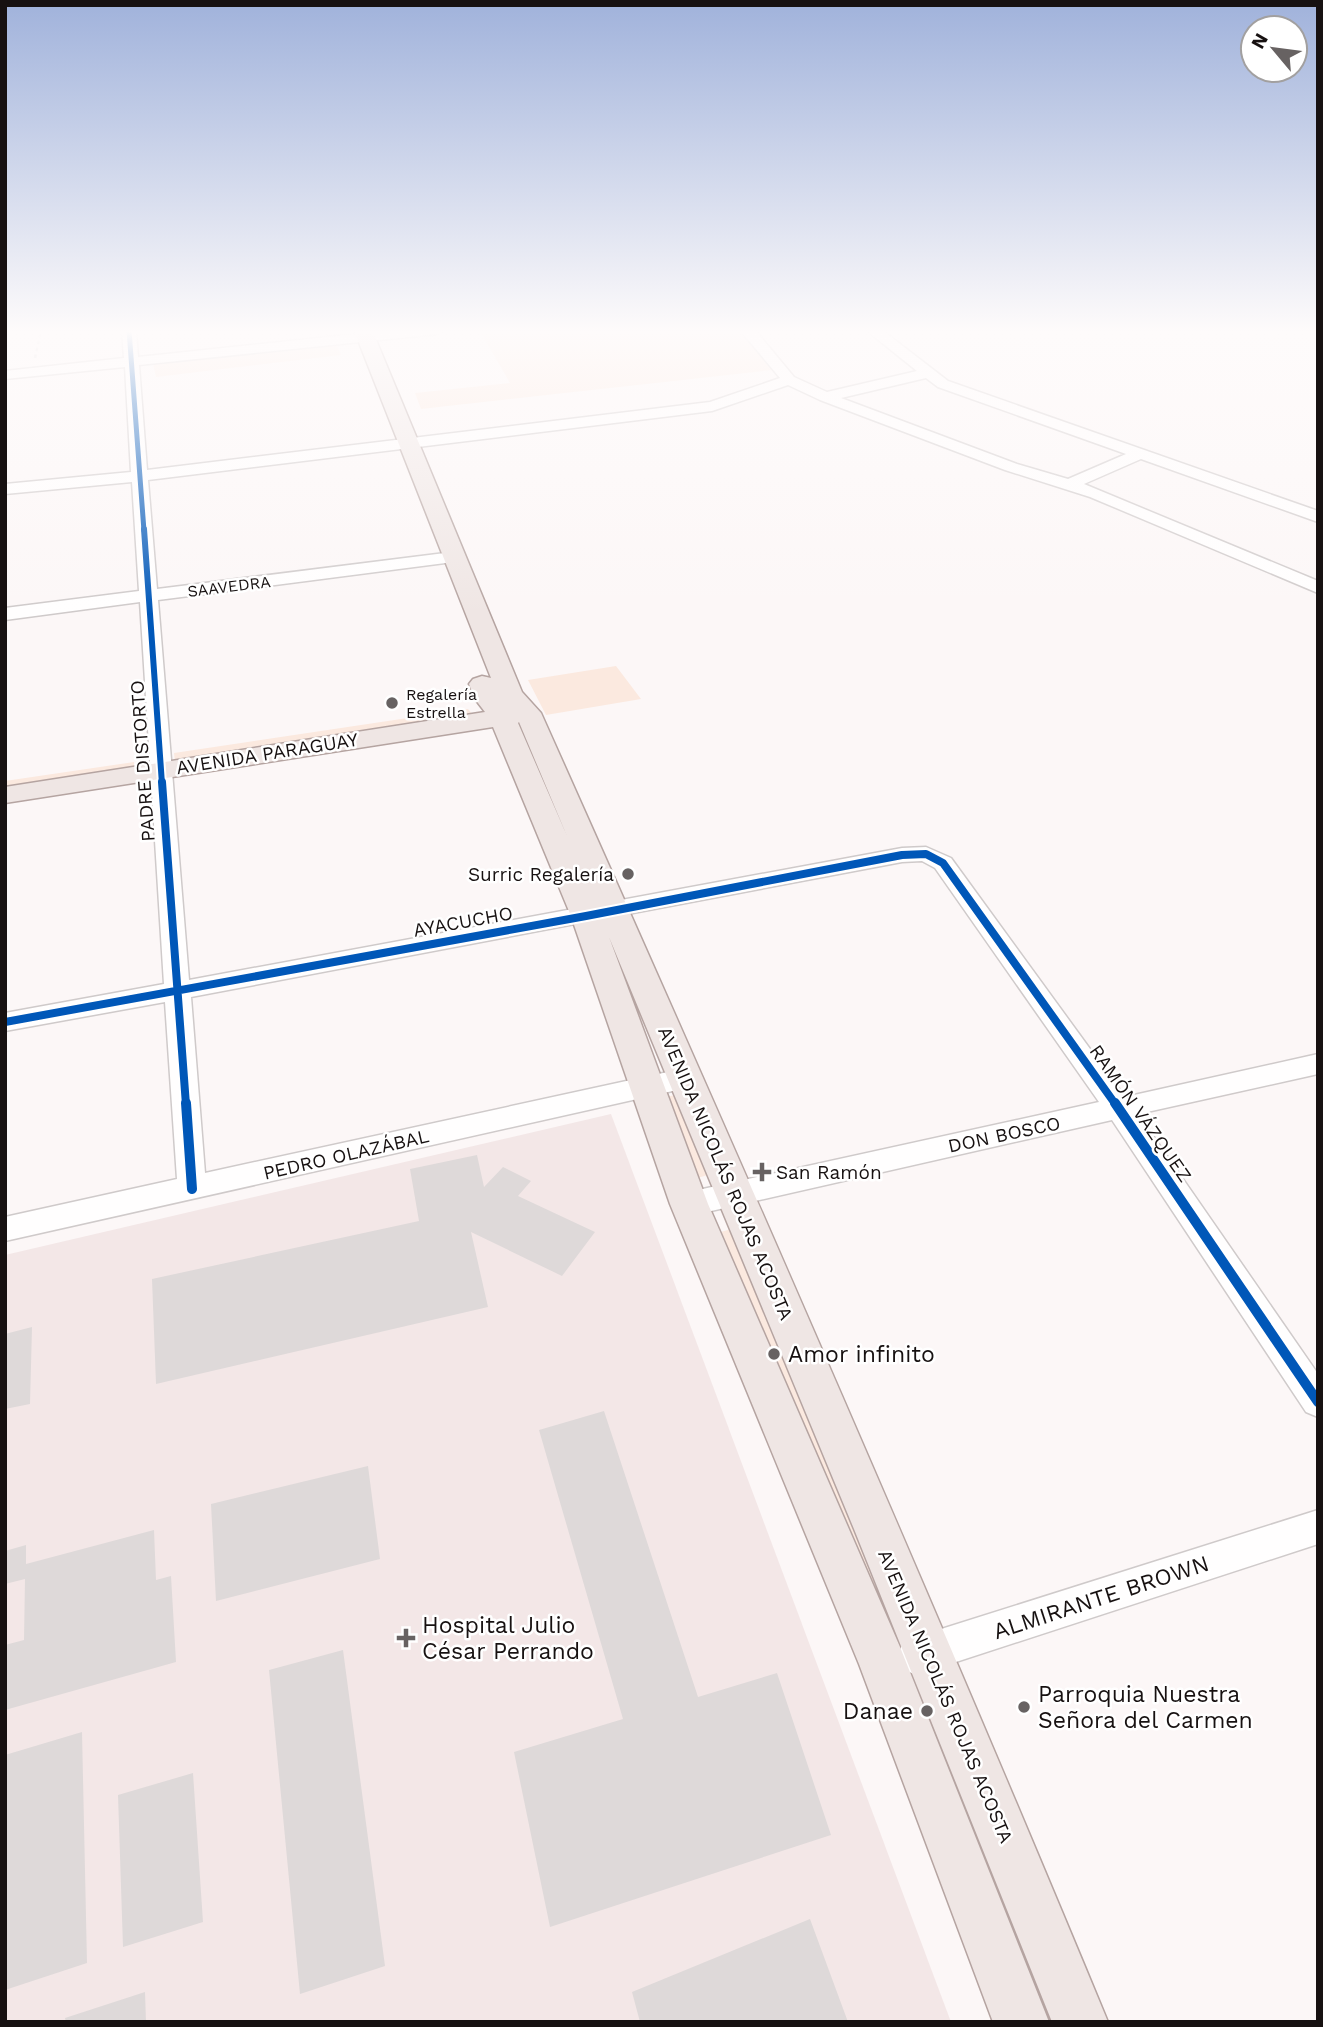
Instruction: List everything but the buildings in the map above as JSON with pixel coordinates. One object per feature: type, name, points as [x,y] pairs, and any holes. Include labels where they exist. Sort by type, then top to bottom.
[{"type":"main road","name":"AVENIDA NICOLÁS ROJAS ACOSTA","points":[[392,425],[496,691],[600,913],[686,1077],[929,1652],[1080,2022]]},
{"type":"main road","name":"AVENIDA NICOLÁS ROJAS ACOSTA","points":[[445,558],[496,691]]},
{"type":"main road","name":"AVENIDA PARAGUAY","points":[[5,795],[496,691]]},
{"type":"main road","name":"AVENIDA PARAGUAY","points":[[5,776],[160,761]]},
{"type":"main road","name":"AVENIDA NICOLÁS ROJAS ACOSTA","points":[[600,913],[646,1087],[689,1204],[883,1664],[1021,2022]]},
{"type":"street","name":"PADRE DISTORTO","points":[[135,425],[192,1189]]},
{"type":"street","points":[[5,489],[138,476],[559,425]]},
{"type":"street","points":[[898,425],[1011,467],[1096,494],[1312,580]]},
{"type":"street","points":[[1060,425],[1318,517]]},
{"type":"street","points":[[1068,485],[1142,453]]},
{"type":"street","name":"SAAVEDRA","points":[[5,614],[445,558]]},
{"type":"street","name":"AYACUCHO","points":[[5,1021],[902,855],[926,854]]},
{"type":"street","name":"RAMÓN VÁZQUEZ","points":[[926,854],[943,863],[1119,1109],[1318,1402]]},
{"type":"street","name":"DON BOSCO","points":[[689,1204],[1318,1064]]},
{"type":"street","name":"PEDRO OLAZÁBAL","points":[[5,1229],[686,1077]]},
{"type":"street","name":"ALMIRANTE BROWN","points":[[883,1664],[929,1652],[1318,1527]]},
{"type":"shaded area","points":[[616,666],[641,699],[546,715],[528,680]]},
{"type":"shaded area","points":[[468,709],[472,714],[470,716],[175,762],[174,753]]},
{"type":"shaded area","points":[[134,762],[134,771],[5,790],[5,781]]},
{"type":"shaded area","points":[[681,1094],[712,1174],[697,1178],[665,1097]]},
{"type":"shaded area","name":"Hospital Julio César Perrando","points":[[611,1114],[951,2022],[5,2022],[5,1255]]},
{"type":"shaded area","points":[[731,1229],[904,1624],[883,1630],[714,1234]]},
{"type":"cycle path","points":[[136,425],[192,1189]]},
{"type":"cycle path","points":[[5,1022],[586,916],[902,855],[926,854],[943,863],[1119,1109],[1318,1402]]},
{"type":"place","name":"Regalería Estrella","points":[[392,703]]},
{"type":"place","name":"Surric Regalería","points":[[628,874]]},
{"type":"place","name":"San Ramón","points":[[762,1172]]},
{"type":"place","name":"Amor infinito","points":[[774,1354]]},
{"type":"place","name":"Hospital Julio César Perrando","points":[[406,1638]]},
{"type":"place","name":"Parroquia Nuestra Señora del Carmen","points":[[1024,1707]]},
{"type":"place","name":"Danae","points":[[927,1711]]}]
